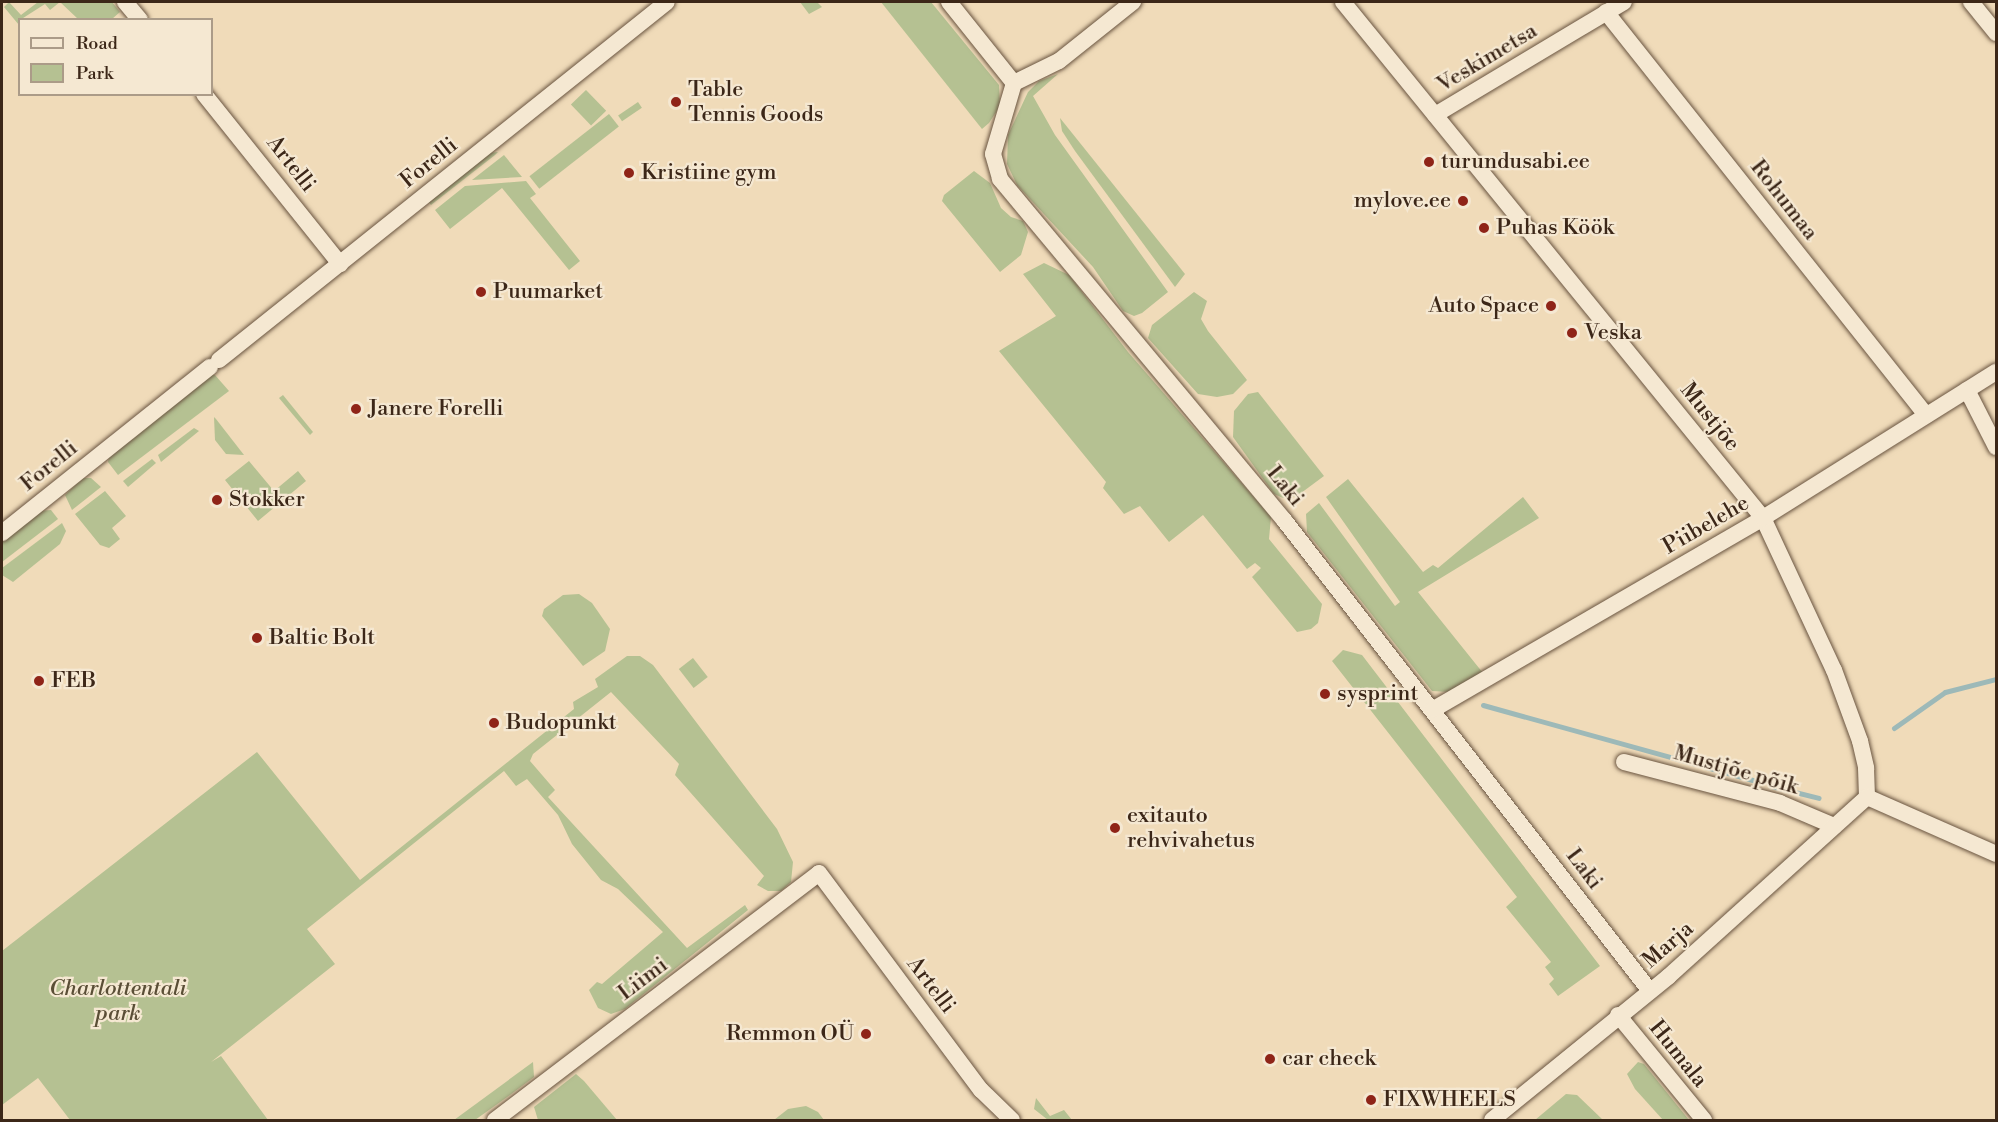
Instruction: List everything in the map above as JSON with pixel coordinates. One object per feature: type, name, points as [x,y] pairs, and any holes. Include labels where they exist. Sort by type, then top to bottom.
[{"type":"street","points":[[125,2],[138,18]]},
{"type":"street","name":"Forelli","points":[[2,533],[668,2]]},
{"type":"street","points":[[949,2],[1014,83],[1059,61],[1133,2]]},
{"type":"street","name":"Mustjõe","points":[[1343,2],[1763,518],[1838,680],[1860,741],[1866,768],[1867,797]]},
{"type":"street","name":"Veskimetsa","points":[[1436,115],[1624,2]]},
{"type":"street","points":[[1971,2],[1996,33]]},
{"type":"street","name":"Rohumaa","points":[[1606,12],[1926,415]]},
{"type":"street","name":"Laki","points":[[1014,83],[993,154],[1000,179],[1262,493],[1434,709],[1650,991]]},
{"type":"street","name":"Artelli","points":[[206,96],[340,264]]},
{"type":"street","name":"Piibelehe","points":[[1434,709],[1763,518],[1996,372]]},
{"type":"street","points":[[1967,390],[1996,447]]},
{"type":"street","name":"Mustjõe põik","points":[[1624,762],[1780,802],[1834,826]]},
{"type":"street","points":[[1867,797],[1996,854]]},
{"type":"street","name":"Marja","points":[[1492,1120],[1650,991],[1867,797]]},
{"type":"street","name":"Artelli","points":[[819,873],[981,1090],[1012,1120]]},
{"type":"street","name":"Liimi","points":[[495,1120],[819,873]]},
{"type":"street","name":"Humala","points":[[1618,1015],[1704,1120]]},
{"type":"green space","points":[[9,2],[21,15],[38,2],[60,2],[50,10],[45,4],[23,18],[18,18],[18,24],[4,7]]},
{"type":"green space","points":[[60,2],[112,2],[120,12],[113,18],[77,18]]},
{"type":"green space","points":[[800,2],[817,2],[822,7],[809,14]]},
{"type":"green space","points":[[881,2],[931,2],[999,85],[1000,106],[989,123],[982,129]]},
{"type":"green space","points":[[1058,74],[1033,96],[1055,135],[1168,292],[1142,313],[1134,316],[1123,311],[1093,267],[1017,185],[1007,164],[1008,135],[1028,92],[1039,81]]},
{"type":"green space","points":[[586,90],[606,111],[591,125],[571,105]]},
{"type":"green space","points":[[638,102],[642,108],[622,121],[618,115]]},
{"type":"green space","points":[[609,114],[619,127],[539,189],[529,176]]},
{"type":"green space","points":[[1060,118],[1185,274],[1175,287],[1075,151],[1062,131]]},
{"type":"green space","points":[[498,152],[431,205],[428,201],[489,153]]},
{"type":"green space","points":[[504,155],[522,177],[472,180]]},
{"type":"green space","points":[[974,171],[990,183],[1001,208],[1011,217],[1023,221],[1028,232],[1021,255],[1000,272],[942,201],[944,195]]},
{"type":"green space","points":[[526,181],[536,194],[530,198],[580,261],[569,270],[502,188],[450,229],[435,210],[465,186]]},
{"type":"green space","points":[[1044,263],[1069,275],[1128,352],[1271,517],[1269,539],[1322,604],[1318,623],[1311,629],[1297,632],[1252,577],[1261,568],[1255,563],[1247,569],[1203,515],[1169,542],[1140,506],[1124,514],[1103,488],[1106,482],[999,351],[1056,316],[1023,274]]},
{"type":"green space","points":[[1194,292],[1207,301],[1201,319],[1208,331],[1247,380],[1233,394],[1217,397],[1198,394],[1148,338],[1152,325]]},
{"type":"green space","points":[[209,375],[215,375],[229,391],[118,475],[108,462],[109,457]]},
{"type":"green space","points":[[1258,392],[1324,476],[1297,496],[1283,498],[1274,494],[1233,437],[1234,411],[1248,394]]},
{"type":"green space","points":[[283,395],[313,432],[310,435],[279,398]]},
{"type":"green space","points":[[214,417],[244,455],[226,454],[215,440]]},
{"type":"green space","points":[[194,428],[199,431],[161,462],[158,455]]},
{"type":"green space","points":[[152,459],[156,463],[128,487],[123,481]]},
{"type":"green space","points":[[249,461],[274,491],[298,471],[306,481],[258,521],[225,480]]},
{"type":"green space","points":[[83,478],[91,478],[101,487],[72,510],[65,495]]},
{"type":"green space","points":[[1348,479],[1423,572],[1433,565],[1438,568],[1523,497],[1539,518],[1418,592],[1483,673],[1450,692],[1432,691],[1307,532],[1306,514],[1319,503],[1395,606],[1400,602],[1326,497]]},
{"type":"green space","points":[[105,491],[126,516],[112,528],[120,539],[109,548],[100,545],[75,514]]},
{"type":"green space","points":[[51,510],[58,519],[2,562],[2,541],[39,511]]},
{"type":"green space","points":[[62,523],[66,531],[60,544],[13,582],[2,575],[2,568]]},
{"type":"green space","points":[[579,594],[592,603],[610,629],[605,651],[583,666],[542,616],[544,609],[563,595]]},
{"type":"green space","points":[[1343,650],[1362,655],[1600,966],[1558,996],[1549,984],[1554,979],[1545,967],[1551,962],[1506,907],[1517,897],[1332,661]]},
{"type":"green space","name":"Charlottentali park","points":[[627,656],[640,656],[653,665],[777,829],[793,862],[791,882],[781,891],[768,891],[757,885],[764,876],[675,775],[679,764],[611,692],[533,754],[530,761],[555,790],[548,797],[687,948],[745,905],[748,910],[625,1009],[611,1014],[598,1008],[589,990],[597,982],[602,984],[663,932],[618,889],[601,880],[572,844],[558,815],[527,779],[516,786],[504,771],[307,929],[335,964],[211,1062],[221,1056],[268,1120],[70,1120],[38,1078],[2,1105],[2,951],[257,752],[360,880],[574,709],[573,702],[598,687],[595,679]]},
{"type":"green space","points":[[693,658],[708,677],[694,688],[679,669]]},
{"type":"green space","points":[[533,1062],[534,1077],[510,1095],[475,1120],[454,1120]]},
{"type":"green space","points":[[1638,1062],[1644,1064],[1689,1120],[1663,1120],[1635,1089],[1627,1074]]},
{"type":"green space","points":[[576,1074],[617,1120],[538,1120],[534,1107]]},
{"type":"green space","points":[[1566,1094],[1577,1095],[1603,1120],[1535,1120]]},
{"type":"green space","points":[[1036,1098],[1050,1116],[1064,1110],[1072,1120],[1048,1120],[1034,1109]]},
{"type":"green space","points":[[806,1106],[818,1112],[824,1120],[774,1120],[788,1109]]},
{"type":"waterway","points":[[1894,728],[1945,692],[1996,679]]},
{"type":"waterway","points":[[1483,705],[1696,764]]},
{"type":"waterway","points":[[1706,767],[1756,781]]},
{"type":"waterway","points":[[1771,786],[1819,798]]},
{"type":"place","name":"Table Tennis Goods","points":[[676,102]]},
{"type":"place","name":"turundusabi.ee","points":[[1429,162]]},
{"type":"place","name":"Kristiine gym","points":[[629,173]]},
{"type":"place","name":"mylove.ee","points":[[1463,201]]},
{"type":"place","name":"Puhas Köök","points":[[1484,228]]},
{"type":"place","name":"Puumarket","points":[[481,292]]},
{"type":"place","name":"Auto Space","points":[[1551,306]]},
{"type":"place","name":"Veska","points":[[1572,333]]},
{"type":"place","name":"Janere Forelli","points":[[356,409]]},
{"type":"place","name":"Stokker","points":[[217,500]]},
{"type":"place","name":"Baltic Bolt","points":[[257,638]]},
{"type":"place","name":"FEB","points":[[39,681]]},
{"type":"place","name":"sysprint","points":[[1325,694]]},
{"type":"place","name":"Budopunkt","points":[[494,723]]},
{"type":"place","name":"exitauto rehvivahetus","points":[[1115,828]]},
{"type":"place","name":"Remmon OÜ","points":[[866,1034]]},
{"type":"place","name":"car check","points":[[1270,1059]]},
{"type":"place","name":"FIXWHEELS","points":[[1371,1100]]}]
